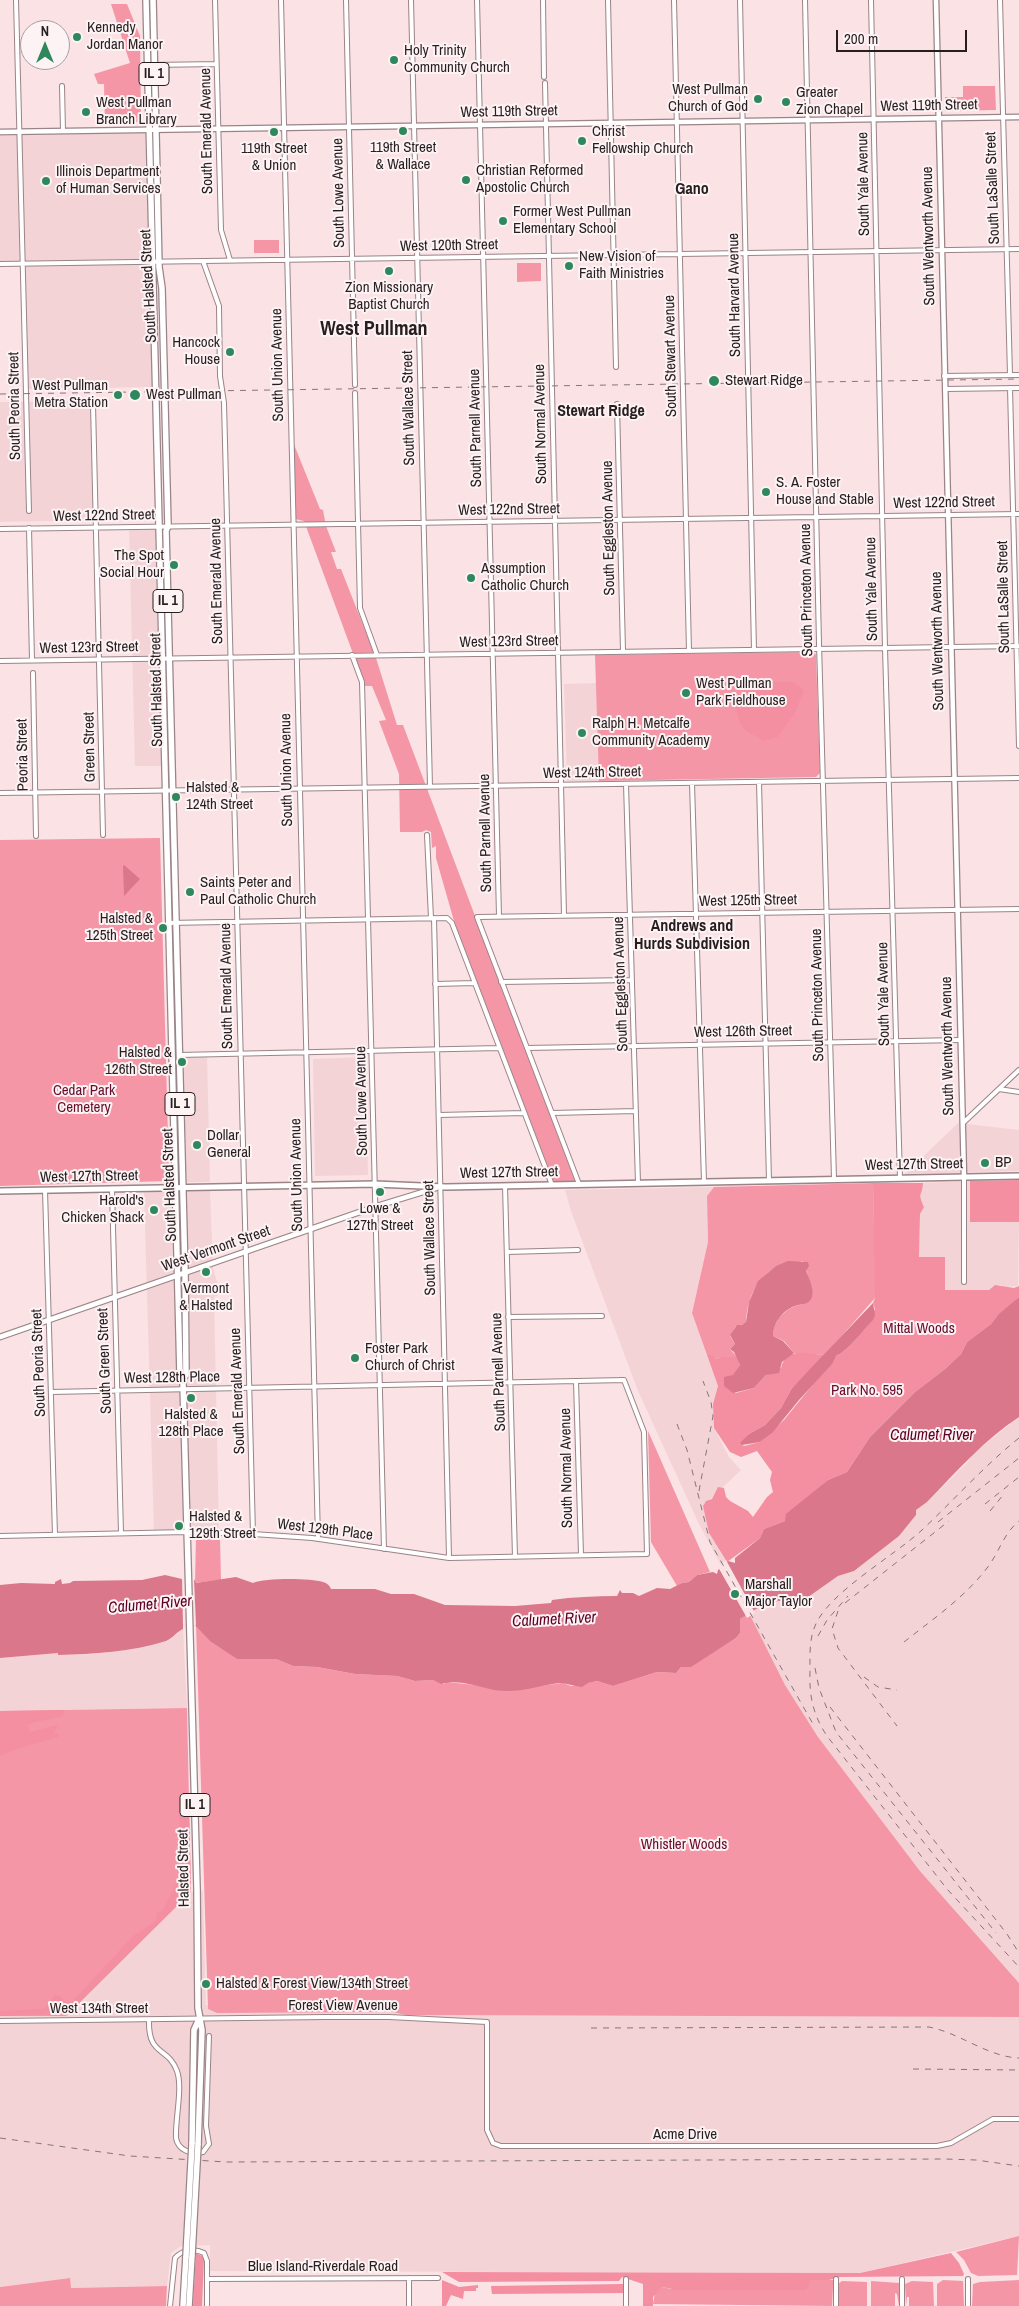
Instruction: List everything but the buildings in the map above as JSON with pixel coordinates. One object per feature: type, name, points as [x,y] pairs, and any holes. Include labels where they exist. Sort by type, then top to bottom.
[{"type":"main road","name":"South Halsted Street","points":[[146,0],[156,261],[161,658],[170,1055],[180,1374],[183,1378],[189,1626]]},
{"type":"main road","name":"South Halsted Street","points":[[152,129],[154,65],[153,0]]},
{"type":"main road","name":"South Halsted Street","points":[[156,261],[162,288],[168,526],[166,531],[185,1274],[186,1375],[183,1378]]},
{"type":"main road","name":"West 127th Street","points":[[0,1191],[375,1184],[440,1187],[1019,1176]]},
{"type":"main road","name":"Halsted Street","points":[[189,1626],[199,2019],[202,2030],[189,2256],[189,2306]]},
{"type":"main road","name":"Halsted Street","points":[[183,2306],[189,2256]]},
{"type":"street","name":"South Peoria Street","points":[[16,0],[29,511]]},
{"type":"street","name":"South Emerald Avenue","points":[[215,0],[221,230],[230,260]]},
{"type":"street","name":"South Union Avenue","points":[[280,0],[318,1539]]},
{"type":"street","name":"South Lowe Avenue","points":[[346,0],[355,385]]},
{"type":"street","name":"South Wallace Street","points":[[411,0],[430,786]]},
{"type":"street","name":"South Parnell Avenue","points":[[477,0],[499,916]]},
{"type":"street","points":[[543,0],[544,77]]},
{"type":"street","points":[[608,0],[616,367]]},
{"type":"street","name":"South Stewart Avenue","points":[[674,0],[689,650]]},
{"type":"street","name":"South Harvard Avenue","points":[[740,0],[754,650]]},
{"type":"street","name":"South Princeton Avenue","points":[[805,0],[819,649],[834,1179]]},
{"type":"street","name":"South Yale Avenue","points":[[870,0],[888,780],[900,1178]]},
{"type":"street","name":"South Wentworth Avenue","points":[[936,0],[963,1122],[964,1282]]},
{"type":"street","name":"South LaSalle Street","points":[[1000,0],[1010,375]]},
{"type":"street","points":[[154,65],[216,64]]},
{"type":"street","name":"South Normal Avenue","points":[[545,83],[564,915]]},
{"type":"street","points":[[62,86],[63,131]]},
{"type":"street","name":"West 119th Street","points":[[0,132],[1019,117]]},
{"type":"street","name":"West 120th Street","points":[[0,264],[1019,249]]},
{"type":"street","name":"South Emerald Avenue","points":[[203,261],[219,306],[220,376],[224,403],[253,1534]]},
{"type":"street","points":[[944,376],[1019,375]]},
{"type":"street","name":"South LaSalle Street","points":[[1010,388],[1018,646],[1019,746]]},
{"type":"street","points":[[945,389],[1019,388]]},
{"type":"street","points":[[355,393],[360,608],[378,655]]},
{"type":"street","points":[[93,404],[99,659]]},
{"type":"street","name":"South Eggleston Avenue","points":[[617,404],[623,652]]},
{"type":"street","name":"West 122nd Street","points":[[0,529],[1019,514]]},
{"type":"street","points":[[30,528],[32,660]]},
{"type":"street","name":"West 123rd Street","points":[[0,661],[1018,646]]},
{"type":"street","name":"South Lowe Avenue","points":[[352,655],[362,682],[384,1549]]},
{"type":"street","name":"Green Street","points":[[99,659],[103,835]]},
{"type":"street","name":"Peoria Street","points":[[33,673],[36,836]]},
{"type":"street","name":"West 124th Street","points":[[0,793],[1019,778]]},
{"type":"street","points":[[759,782],[769,1181]]},
{"type":"street","points":[[692,783],[704,1182]]},
{"type":"street","name":"South Eggleston Avenue","points":[[626,784],[638,1183]]},
{"type":"street","name":"South Wallace Street","points":[[427,835],[436,984],[449,1558]]},
{"type":"street","name":"West 125th Street","points":[[502,982],[477,916],[1019,909]]},
{"type":"street","points":[[168,923],[447,918],[452,923],[552,1185]]},
{"type":"street","points":[[579,1184],[502,982],[632,980]]},
{"type":"street","points":[[436,984],[474,982]]},
{"type":"street","name":"West 126th Street","points":[[526,1048],[960,1040]]},
{"type":"street","points":[[170,1055],[499,1048]]},
{"type":"street","points":[[963,1122],[1019,1070]]},
{"type":"street","points":[[999,1089],[1019,1092]]},
{"type":"street","points":[[552,1113],[636,1112]]},
{"type":"street","points":[[439,1115],[524,1113]]},
{"type":"street","name":"South Parnell Avenue","points":[[505,1186],[515,1557]]},
{"type":"street","name":"West Vermont Street","points":[[0,1337],[374,1207],[440,1187]]},
{"type":"street","name":"South Green Street","points":[[112,1189],[121,1533]]},
{"type":"street","name":"South Peoria Street","points":[[45,1190],[55,1535]]},
{"type":"street","points":[[506,1252],[578,1250]]},
{"type":"street","points":[[508,1317],[602,1316]]},
{"type":"street","name":"West 128th Place","points":[[51,1392],[624,1380],[644,1432],[647,1554]]},
{"type":"street","name":"South Normal Avenue","points":[[576,1381],[581,1555]]},
{"type":"street","name":"West 129th Place","points":[[0,1536],[187,1532],[253,1534],[318,1539],[449,1558],[647,1554]]},
{"type":"street","name":"Forest View Avenue","points":[[199,2019],[389,2017],[487,2022]]},
{"type":"street","name":"West 134th Street","points":[[0,2021],[199,2019]]},
{"type":"street","points":[[149,2020],[149,2037],[152,2043],[171,2060],[178,2073],[177,2142],[184,2150],[193,2153],[202,2152],[208,2147],[209,2140],[206,2120],[209,2036]]},
{"type":"street","name":"Acme Drive","points":[[487,2022],[487,2130],[493,2143],[501,2146],[937,2146],[951,2143],[994,2119],[1019,2119]]},
{"type":"street","points":[[170,2306],[175,2258],[185,2251],[200,2250],[204,2253],[207,2261],[208,2306]]},
{"type":"street","points":[[409,2278],[409,2306]]},
{"type":"street","name":"Blue Island-Riverdale Road","points":[[208,2279],[438,2278]]},
{"type":"street","points":[[626,2279],[626,2306]]},
{"type":"street","points":[[836,2279],[836,2306]]},
{"type":"street","points":[[902,2279],[902,2306]]},
{"type":"street","points":[[968,2279],[968,2306]]},
{"type":"shaded area","points":[[145,133],[152,387],[27,389],[23,263],[0,263],[0,136]]},
{"type":"shaded area","points":[[91,401],[95,520],[0,522],[0,402]]},
{"type":"shaded area","points":[[129,526],[155,526],[161,766],[135,766]]},
{"type":"shaded area","name":"Ralph H. Metcalfe Community Academy","points":[[597,683],[599,781],[567,781],[564,684]]},
{"type":"shaded area","points":[[181,1055],[207,1055],[210,1182],[184,1182]]},
{"type":"shaded area","points":[[365,1057],[368,1175],[315,1176],[313,1059]]},
{"type":"shaded area","points":[[958,1123],[1019,1130],[1019,1171],[905,1174]]},
{"type":"shaded area","points":[[970,1181],[970,1222],[1019,1222],[1018,1286],[1004,1287],[1001,1285],[992,1287],[990,1290],[945,1290],[919,1258],[920,1214],[924,1205],[920,1201],[920,1196],[923,1183]]},
{"type":"shaded area","points":[[714,1187],[707,1196],[708,1242],[692,1313],[718,1386],[713,1404],[714,1428],[729,1457],[741,1470],[703,1506],[709,1533],[727,1562],[722,1567],[699,1524],[638,1391],[571,1211],[565,1190]]},
{"type":"shaded area","points":[[210,1191],[213,1269],[221,1294],[214,1297],[219,1532],[154,1531],[144,1192]]},
{"type":"shaded area","points":[[1019,1417],[1019,1983],[920,1871],[818,1737],[785,1685],[749,1613],[768,1602],[785,1601],[798,1607],[801,1602],[838,1576],[854,1571],[899,1536],[916,1515],[916,1510],[919,1506],[927,1502],[967,1463],[973,1454]]},
{"type":"shaded area","points":[[183,1629],[187,1708],[0,1711],[0,1658],[58,1653],[58,1655],[94,1654],[133,1649],[171,1639],[175,1632]]},
{"type":"shaded area","points":[[203,1891],[206,2005],[393,2012],[406,2015],[1019,2017],[1019,2236],[860,2273],[210,2271],[210,2245],[181,2246],[171,2253],[167,2286],[71,2288],[69,2278],[0,2287],[0,2016],[66,2016],[191,1892]]},
{"type":"green space","points":[[111,4],[127,4],[140,36],[141,122],[105,123],[104,84],[98,84],[94,74],[130,63]]},
{"type":"green space","points":[[963,86],[995,86],[996,110],[945,111],[945,97],[963,97]]},
{"type":"green space","points":[[254,240],[279,240],[279,253],[254,253]]},
{"type":"green space","points":[[517,263],[541,263],[541,281],[517,282]]},
{"type":"green space","points":[[293,442],[320,509],[323,510],[326,526],[336,552],[331,552],[337,569],[341,569],[376,658],[397,725],[403,725],[575,1181],[553,1181],[454,921],[436,858],[436,846],[432,848],[431,832],[426,830],[422,832],[400,832],[399,774],[379,721],[386,720],[372,686],[365,686],[304,521],[295,519]]},
{"type":"green space","points":[[814,652],[816,655],[820,773],[816,777],[599,781],[595,655]]},
{"type":"green space","points":[[763,681],[792,682],[804,690],[795,713],[778,737],[763,741],[743,728],[736,704],[747,687]]},
{"type":"green space","name":"Cedar Park Cemetery","points":[[160,838],[169,1174],[167,1181],[0,1186],[0,840]]},
{"type":"green space","points":[[1019,1180],[1019,1222],[970,1222],[970,1181]]},
{"type":"green space","points":[[873,1183],[874,1225],[879,1223],[875,1298],[825,1355],[794,1353],[784,1341],[773,1336],[778,1319],[792,1308],[804,1304],[812,1288],[803,1261],[776,1267],[761,1279],[750,1299],[745,1324],[736,1326],[730,1336],[735,1344],[730,1349],[737,1357],[721,1357],[716,1359],[707,1355],[692,1313],[708,1242],[707,1196],[714,1187]]},
{"type":"green space","name":"Mittal Woods","points":[[873,1183],[923,1183],[920,1196],[924,1207],[920,1214],[919,1257],[945,1257],[945,1290],[989,1290],[995,1285],[1014,1288],[1019,1286],[1019,1297],[991,1324],[967,1342],[961,1354],[915,1392],[870,1437],[847,1472],[828,1480],[792,1511],[785,1521],[764,1529],[760,1538],[727,1562],[709,1533],[703,1506],[706,1501],[712,1499],[718,1487],[724,1488],[726,1497],[730,1501],[748,1511],[753,1517],[767,1497],[773,1492],[770,1480],[772,1472],[757,1451],[741,1457],[730,1452],[714,1428],[713,1404],[718,1386],[707,1355],[712,1355],[716,1359],[721,1357],[737,1357],[740,1365],[734,1375],[729,1377],[727,1388],[736,1393],[754,1388],[766,1375],[781,1368],[788,1356],[799,1353],[825,1355],[792,1388],[781,1408],[765,1425],[749,1434],[741,1444],[744,1446],[760,1442],[784,1420],[836,1356],[854,1342],[875,1309],[873,1303],[875,1298]]},
{"type":"green space","points":[[648,1431],[710,1572],[697,1575],[689,1582],[677,1586],[651,1542]]},
{"type":"green space","points":[[196,1537],[220,1538],[221,1580],[195,1583]]},
{"type":"green space","name":"Whistler Woods","points":[[749,1613],[785,1685],[818,1737],[920,1871],[1019,1983],[1019,2017],[406,2015],[393,2012],[217,2013],[208,2009],[196,1625],[237,1659],[276,1659],[293,1666],[317,1667],[355,1674],[397,1676],[415,1681],[433,1680],[444,1684],[446,1682],[476,1685],[539,1686],[563,1683],[571,1686],[597,1681],[613,1686],[657,1672],[676,1673],[681,1667],[699,1661],[736,1638],[740,1633],[740,1619]]},
{"type":"green space","points":[[187,1708],[191,1892],[66,2016],[0,2016],[0,1711]]},
{"type":"green space","points":[[64,1710],[63,1716],[28,1724],[30,1732],[58,1725],[54,1732],[59,1735],[58,1737],[19,1748],[0,1756],[0,1711]]},
{"type":"green space","points":[[185,1803],[189,1805],[191,1892],[68,2014],[0,2016],[0,2011],[43,2009],[50,2003],[54,1995],[60,1996],[65,2002],[72,2002],[133,1936],[156,1921],[157,1913],[162,1911],[182,1874],[179,1808]]},
{"type":"green space","points":[[1019,2236],[1017,2275],[978,2276],[971,2273],[964,2260],[956,2252]]},
{"type":"green space","points":[[196,2253],[202,2256],[204,2260],[202,2306],[193,2306]]},
{"type":"green space","points":[[951,2253],[959,2263],[964,2274],[963,2276],[840,2277],[829,2280],[810,2280],[809,2287],[805,2290],[677,2290],[662,2287],[653,2297],[653,2306],[643,2306],[643,2284],[622,2277],[619,2281],[459,2282],[442,2272],[860,2273]]},
{"type":"green space","points":[[70,2278],[71,2288],[167,2286],[166,2306],[0,2306],[0,2287]]},
{"type":"green space","points":[[442,2280],[459,2287],[478,2285],[478,2288],[476,2288],[476,2291],[464,2291],[463,2299],[451,2295],[446,2306],[442,2306]]},
{"type":"green space","points":[[809,2280],[837,2280],[833,2287],[832,2306],[653,2304],[655,2293],[662,2287],[671,2289],[800,2290]]},
{"type":"green space","points":[[943,2280],[963,2281],[964,2306],[937,2306],[937,2284]]},
{"type":"green space","points":[[1019,2280],[1019,2306],[972,2306],[973,2284]]},
{"type":"green space","points":[[842,2281],[867,2282],[867,2306],[839,2306],[837,2289],[838,2284]]},
{"type":"green space","points":[[871,2281],[899,2283],[899,2306],[897,2294],[895,2293],[895,2306],[871,2306]]},
{"type":"green space","points":[[912,2281],[933,2282],[934,2306],[909,2306],[909,2297],[907,2297],[906,2306],[905,2284]]},
{"type":"green space","points":[[623,2284],[623,2293],[492,2294],[491,2286]]},
{"type":"water","points":[[123,866],[140,879],[124,896]]},
{"type":"water","points":[[788,1261],[808,1262],[809,1266],[806,1271],[813,1293],[807,1303],[796,1305],[786,1311],[779,1318],[773,1331],[773,1336],[783,1341],[794,1353],[782,1362],[779,1373],[766,1375],[754,1388],[733,1393],[724,1386],[724,1377],[733,1375],[740,1365],[734,1352],[730,1349],[735,1344],[730,1335],[737,1325],[742,1325],[746,1322],[749,1302],[758,1281],[776,1266]]},
{"type":"water","name":"Calumet River","points":[[1019,1297],[1019,1417],[982,1446],[927,1502],[916,1510],[916,1515],[899,1536],[854,1571],[838,1576],[801,1602],[796,1608],[789,1603],[775,1601],[753,1611],[740,1619],[740,1633],[736,1638],[691,1667],[681,1667],[676,1673],[657,1672],[613,1686],[597,1681],[582,1687],[559,1683],[502,1691],[454,1682],[441,1684],[433,1680],[415,1681],[397,1676],[355,1674],[317,1667],[293,1666],[276,1659],[237,1659],[210,1641],[195,1625],[183,1626],[183,1629],[166,1641],[126,1650],[0,1658],[0,1585],[21,1583],[55,1584],[55,1582],[61,1579],[62,1584],[73,1581],[142,1580],[165,1575],[182,1579],[194,1579],[196,1583],[236,1577],[253,1583],[277,1579],[298,1579],[323,1582],[331,1589],[375,1589],[391,1594],[414,1594],[445,1605],[515,1606],[551,1603],[552,1600],[568,1598],[617,1596],[620,1590],[622,1593],[633,1593],[639,1596],[657,1588],[670,1589],[689,1582],[697,1575],[713,1572],[717,1574],[718,1570],[728,1561],[735,1563],[735,1558],[760,1538],[764,1529],[785,1521],[786,1514],[828,1480],[847,1472],[870,1437],[915,1392],[961,1354],[967,1342],[991,1324],[999,1314]]},
{"type":"water","points":[[873,1303],[875,1315],[873,1320],[851,1344],[836,1356],[832,1364],[773,1432],[760,1442],[742,1445],[740,1443],[749,1434],[765,1425],[781,1408],[792,1388]]},
{"type":"pier","points":[[726,1560],[755,1613],[747,1618],[718,1567]]},
{"type":"pier","points":[[182,1579],[194,1579],[196,1625],[183,1626]]},
{"type":"railway","points":[[0,394],[1019,379]]},
{"type":"railway","points":[[699,1491],[713,1416],[711,1402],[703,1381]]},
{"type":"railway","points":[[677,1424],[687,1450],[710,1542],[813,1724]]},
{"type":"railway","points":[[1019,1438],[982,1471],[922,1530],[863,1575],[833,1601],[822,1613],[815,1626],[810,1654],[811,1697],[815,1713],[827,1736],[947,1889],[1019,1967]]},
{"type":"railway","points":[[938,1522],[1019,1458]]},
{"type":"railway","points":[[985,1504],[1019,1477]]},
{"type":"railway","points":[[990,1511],[1004,1494]]},
{"type":"railway","points":[[845,1603],[949,1521]]},
{"type":"railway","points":[[904,1642],[948,1608],[978,1579],[1009,1532],[1019,1521]]},
{"type":"railway","points":[[818,1636],[827,1620],[848,1596]]},
{"type":"railway","points":[[838,1611],[832,1629],[838,1648],[897,1726]]},
{"type":"railway","points":[[815,1668],[819,1688],[836,1732],[996,1933]]},
{"type":"railway","points":[[864,1677],[878,1687],[897,1690]]},
{"type":"railway","points":[[830,1707],[1007,1934],[1019,1953]]},
{"type":"railway","points":[[591,2028],[929,2027],[952,2034],[996,2054],[1019,2058]]},
{"type":"railway","points":[[913,2069],[1019,2070]]},
{"type":"railway","points":[[0,2138],[130,2156],[226,2162],[945,2159],[976,2160],[1019,2166]]},
{"type":"place","name":"Kennedy Jordan Manor","points":[[77,37]]},
{"type":"place","name":"Holy Trinity Community Church","points":[[394,60]]},
{"type":"place","name":"West Pullman Church of God","points":[[758,99]]},
{"type":"place","name":"Greater Zion Chapel","points":[[786,102]]},
{"type":"place","name":"West Pullman Branch Library","points":[[86,112]]},
{"type":"place","name":"119th Street & Wallace","points":[[403,131]]},
{"type":"place","name":"119th Street & Union","points":[[274,132]]},
{"type":"place","name":"Christ Fellowship Church","points":[[582,141]]},
{"type":"place","name":"Christian Reformed Apostolic Church","points":[[466,180]]},
{"type":"place","name":"Illinois Department of Human Services","points":[[46,181]]},
{"type":"place","name":"Former West Pullman Elementary School","points":[[503,221]]},
{"type":"place","name":"New Vision of Faith Ministries","points":[[569,266]]},
{"type":"place","name":"Zion Missionary Baptist Church","points":[[389,271]]},
{"type":"place","name":"Hancock House","points":[[230,352]]},
{"type":"place","name":"Stewart Ridge","points":[[714,381]]},
{"type":"place","name":"West Pullman Metra Station","points":[[118,395]]},
{"type":"place","name":"West Pullman","points":[[135,395]]},
{"type":"place","name":"S. A. Foster House and Stable","points":[[766,492]]},
{"type":"place","name":"The Spot Social Hour","points":[[174,565]]},
{"type":"place","name":"Assumption Catholic Church","points":[[471,578]]},
{"type":"place","name":"West Pullman Park Fieldhouse","points":[[686,693]]},
{"type":"place","name":"Ralph H. Metcalfe Community Academy","points":[[582,733]]},
{"type":"place","name":"Halsted & 124th Street","points":[[176,797]]},
{"type":"place","name":"Saints Peter and Paul Catholic Church","points":[[190,892]]},
{"type":"place","name":"Halsted & 125th Street","points":[[163,928]]},
{"type":"place","name":"Halsted & 126th Street","points":[[182,1062]]},
{"type":"place","name":"Dollar General","points":[[197,1145]]},
{"type":"place","name":"BP","points":[[985,1163]]},
{"type":"place","name":"Lowe & 127th Street","points":[[380,1192]]},
{"type":"place","name":"Harold's Chicken Shack","points":[[154,1210]]},
{"type":"place","name":"Vermont & Halsted","points":[[206,1272]]},
{"type":"place","name":"Foster Park Church of Christ","points":[[355,1358]]},
{"type":"place","name":"Halsted & 128th Place","points":[[191,1398]]},
{"type":"place","name":"Halsted & 129th Street","points":[[179,1526]]},
{"type":"place","name":"Marshall Major Taylor","points":[[735,1594]]},
{"type":"place","name":"Halsted & Forest View/134th Street","points":[[206,1984]]},
{"type":"district","name":"Gano","points":[[692,190]]},
{"type":"district","name":"West Pullman","points":[[374,330]]},
{"type":"district","name":"Stewart Ridge","points":[[601,412]]},
{"type":"district","name":"Andrews and Hurds Subdivision","points":[[692,936]]},
{"type":"park label","name":"Park No. 595","points":[[867,1391]]}]
